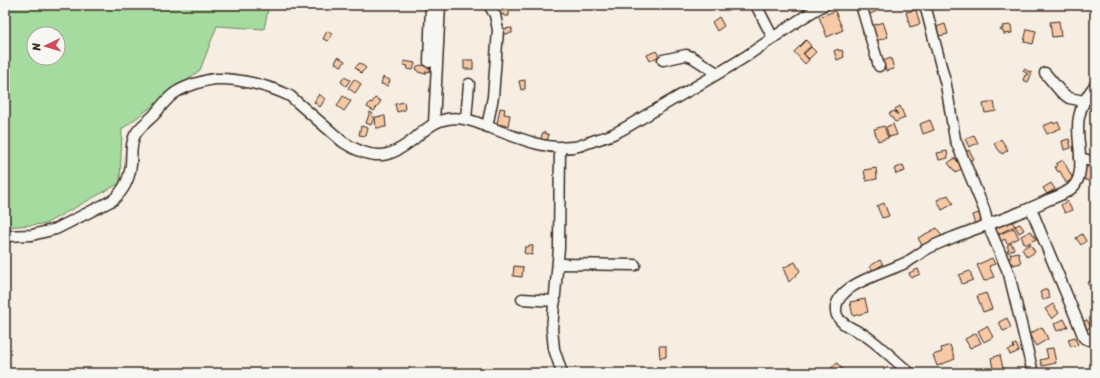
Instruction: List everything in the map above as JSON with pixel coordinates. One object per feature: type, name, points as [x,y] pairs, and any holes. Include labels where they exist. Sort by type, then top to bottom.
[{"type":"street","points":[[429,62],[431,5]]},
{"type":"street","points":[[434,123],[440,5]]},
{"type":"street","points":[[487,127],[493,97],[498,30],[495,15],[489,5]]},
{"type":"street","points":[[756,5],[773,38]]},
{"type":"street","points":[[5,236],[32,235],[56,229],[113,200],[121,193],[128,180],[134,136],[140,128],[177,91],[206,81],[230,80],[260,85],[282,92],[290,96],[343,142],[353,148],[373,156],[380,156],[397,151],[434,123],[446,119],[462,118],[542,145],[576,147],[612,134],[641,119],[738,62],[811,12],[824,5]]},
{"type":"street","points":[[861,5],[879,66]]},
{"type":"street","points":[[925,5],[946,85],[955,139],[984,209],[988,225],[1013,287],[1033,373]]},
{"type":"street","points":[[663,60],[686,55],[718,73]]},
{"type":"street","points":[[1045,73],[1061,92],[1069,98],[1084,101]]},
{"type":"street","points":[[466,119],[469,84]]},
{"type":"street","points":[[910,373],[865,335],[839,319],[836,311],[838,301],[852,286],[880,273],[898,267],[940,243],[1031,208],[1068,191],[1074,186],[1077,182],[1080,158],[1078,117],[1084,101],[1095,85]]},
{"type":"street","points":[[560,147],[560,222],[552,329],[554,349],[562,373]]},
{"type":"street","points":[[1080,158],[1095,162]]},
{"type":"street","points":[[1031,208],[1050,258],[1072,306],[1084,338],[1089,340],[1095,339]]},
{"type":"street","points":[[558,264],[635,265]]},
{"type":"street","points":[[522,299],[555,301]]},
{"type":"green space","points":[[5,5],[269,5],[264,29],[217,26],[200,70],[122,129],[120,183],[45,224],[5,227],[5,143],[7,141],[5,134]]},
{"type":"building","points":[[864,5],[875,5],[877,11],[868,15]]},
{"type":"building","points":[[509,10],[509,16],[504,16],[503,14],[500,15],[499,11]]},
{"type":"building","points":[[916,10],[920,24],[910,27],[906,12]]},
{"type":"building","points":[[835,11],[843,30],[827,37],[819,17]]},
{"type":"building","points":[[719,17],[724,26],[717,31],[712,22]]},
{"type":"building","points":[[1059,21],[1061,36],[1052,37],[1050,22]]},
{"type":"building","points":[[883,22],[888,37],[876,41],[871,26]]},
{"type":"building","points":[[945,24],[948,34],[939,36],[936,27]]},
{"type":"building","points":[[1011,25],[1012,33],[1004,34],[1000,29],[1003,29],[1002,26]]},
{"type":"building","points":[[512,28],[512,33],[504,34],[503,29]]},
{"type":"building","points":[[1027,29],[1036,31],[1033,44],[1024,42]]},
{"type":"building","points":[[327,31],[332,34],[328,41],[323,39]]},
{"type":"building","points":[[806,40],[811,46],[803,53],[809,60],[805,64],[794,52]]},
{"type":"building","points":[[811,47],[816,52],[809,59],[804,54]]},
{"type":"building","points":[[838,49],[839,51],[842,50],[844,57],[837,60],[834,51]]},
{"type":"building","points":[[656,51],[659,56],[650,61],[647,55]]},
{"type":"building","points":[[338,57],[345,61],[342,66],[335,63]]},
{"type":"building","points":[[891,58],[894,69],[886,71],[883,61]]},
{"type":"building","points":[[464,60],[473,60],[473,69],[464,69]]},
{"type":"building","points":[[404,61],[415,63],[413,70],[407,69],[408,66],[404,65]]},
{"type":"building","points":[[360,63],[366,68],[361,73],[355,67]]},
{"type":"building","points":[[420,65],[431,67],[429,72],[426,71],[426,74],[418,72],[416,69],[417,66]]},
{"type":"building","points":[[1024,69],[1032,73],[1028,82],[1023,80],[1025,75],[1028,74],[1023,71]]},
{"type":"building","points":[[344,77],[350,80],[346,86],[341,82]]},
{"type":"building","points":[[383,77],[390,80],[388,86],[381,84]]},
{"type":"building","points":[[354,79],[361,84],[355,93],[348,88]]},
{"type":"building","points":[[525,80],[525,89],[521,90],[519,81]]},
{"type":"building","points":[[319,94],[325,99],[320,107],[314,102]]},
{"type":"building","points":[[343,96],[351,101],[344,111],[337,106]]},
{"type":"building","points":[[375,98],[381,101],[374,111],[367,107]]},
{"type":"building","points":[[404,102],[405,110],[397,112],[395,104]]},
{"type":"building","points":[[994,102],[996,111],[985,113],[983,104]]},
{"type":"building","points":[[900,106],[905,118],[895,122],[889,113],[895,111],[896,114],[898,114],[895,109]]},
{"type":"building","points":[[500,108],[505,109],[504,114],[510,115],[508,126],[497,124]]},
{"type":"building","points":[[370,112],[373,114],[372,117],[374,118],[371,125],[366,123]]},
{"type":"building","points":[[385,116],[386,127],[376,128],[375,117]]},
{"type":"building","points":[[930,120],[934,130],[923,134],[920,124]]},
{"type":"building","points":[[1053,122],[1054,124],[1058,122],[1061,128],[1047,134],[1043,126]]},
{"type":"building","points":[[893,124],[897,135],[889,137],[886,127]]},
{"type":"building","points":[[361,126],[368,128],[366,136],[359,135]]},
{"type":"building","points":[[884,126],[888,138],[878,141],[874,129]]},
{"type":"building","points":[[543,132],[549,135],[546,143],[540,141]]},
{"type":"building","points":[[974,135],[978,143],[969,147],[965,139]]},
{"type":"building","points":[[1001,139],[1008,150],[1002,154],[994,144]]},
{"type":"building","points":[[1069,139],[1071,148],[1064,150],[1062,141]]},
{"type":"building","points":[[969,150],[974,159],[968,162],[963,153]]},
{"type":"building","points":[[947,151],[948,158],[939,160],[937,153]]},
{"type":"building","points":[[955,158],[962,168],[956,173],[948,163]]},
{"type":"building","points":[[1063,160],[1073,179],[1066,183],[1060,171],[1058,172],[1055,167],[1057,166],[1056,164]]},
{"type":"building","points":[[903,165],[905,171],[896,174],[894,169]]},
{"type":"building","points":[[1086,166],[1094,169],[1089,181],[1081,178]]},
{"type":"building","points":[[876,168],[877,179],[866,181],[864,170]]},
{"type":"building","points":[[1051,183],[1055,189],[1047,194],[1043,188]]},
{"type":"building","points":[[948,195],[953,204],[942,210],[937,200]]},
{"type":"building","points":[[1067,201],[1072,210],[1065,213],[1061,205]]},
{"type":"building","points":[[884,203],[889,216],[882,218],[877,206]]},
{"type":"building","points":[[980,213],[983,222],[975,225],[972,215]]},
{"type":"building","points":[[1011,220],[1015,226],[994,236],[991,229]]},
{"type":"building","points":[[1020,224],[1024,230],[1019,233],[1015,226]]},
{"type":"building","points":[[937,228],[942,237],[923,247],[918,238]]},
{"type":"building","points":[[1014,228],[1019,238],[1007,244],[1005,239],[1001,241],[998,235]]},
{"type":"building","points":[[1031,231],[1036,239],[1025,245],[1021,236]]},
{"type":"building","points":[[1082,234],[1086,241],[1081,245],[1076,238]]},
{"type":"building","points":[[1011,243],[1014,249],[1008,253],[1007,251],[1009,250],[1007,246]]},
{"type":"building","points":[[1030,244],[1035,252],[1027,257],[1022,249]]},
{"type":"building","points":[[529,245],[533,246],[532,255],[524,253],[525,247],[528,247]]},
{"type":"building","points":[[1018,252],[1021,263],[1013,265],[1013,263],[1010,263],[1008,258],[1011,258],[1010,254]]},
{"type":"building","points":[[992,258],[995,264],[989,266],[994,277],[984,281],[977,265]]},
{"type":"building","points":[[880,260],[883,264],[873,271],[870,266]]},
{"type":"building","points":[[795,262],[800,271],[789,282],[783,268]]},
{"type":"building","points":[[514,266],[523,267],[522,277],[513,276]]},
{"type":"building","points":[[918,269],[920,274],[911,278],[909,273]]},
{"type":"building","points":[[970,271],[973,280],[962,284],[959,275]]},
{"type":"building","points":[[1095,278],[1095,298],[1094,293],[1087,283]]},
{"type":"building","points":[[1047,289],[1050,298],[1043,300],[1040,292]]},
{"type":"building","points":[[986,293],[992,309],[983,312],[977,296]]},
{"type":"building","points":[[865,299],[868,312],[853,316],[850,302]]},
{"type":"building","points":[[1053,304],[1059,313],[1052,319],[1045,309]]},
{"type":"building","points":[[1007,318],[1011,328],[1003,331],[999,322]]},
{"type":"building","points":[[1064,319],[1068,327],[1057,331],[1054,324]]},
{"type":"building","points":[[1087,320],[1091,327],[1085,330],[1081,322]]},
{"type":"building","points":[[987,326],[993,337],[984,342],[978,331]]},
{"type":"building","points":[[1042,327],[1048,339],[1036,346],[1029,334]]},
{"type":"building","points":[[976,333],[981,343],[970,348],[965,339]]},
{"type":"building","points":[[1075,337],[1078,345],[1071,347],[1068,339]]},
{"type":"building","points":[[1016,344],[1019,351],[1010,355],[1008,350],[1014,348],[1013,345]]},
{"type":"building","points":[[950,345],[955,359],[937,366],[933,355],[942,352],[941,348]]},
{"type":"building","points":[[659,346],[666,346],[666,357],[660,358]]},
{"type":"building","points":[[1053,348],[1056,363],[1042,366],[1040,360],[1048,358],[1046,349]]},
{"type":"building","points":[[1000,355],[1004,372],[994,373],[991,358]]},
{"type":"building","points":[[837,363],[843,370],[840,373],[833,373],[830,369]]}]
